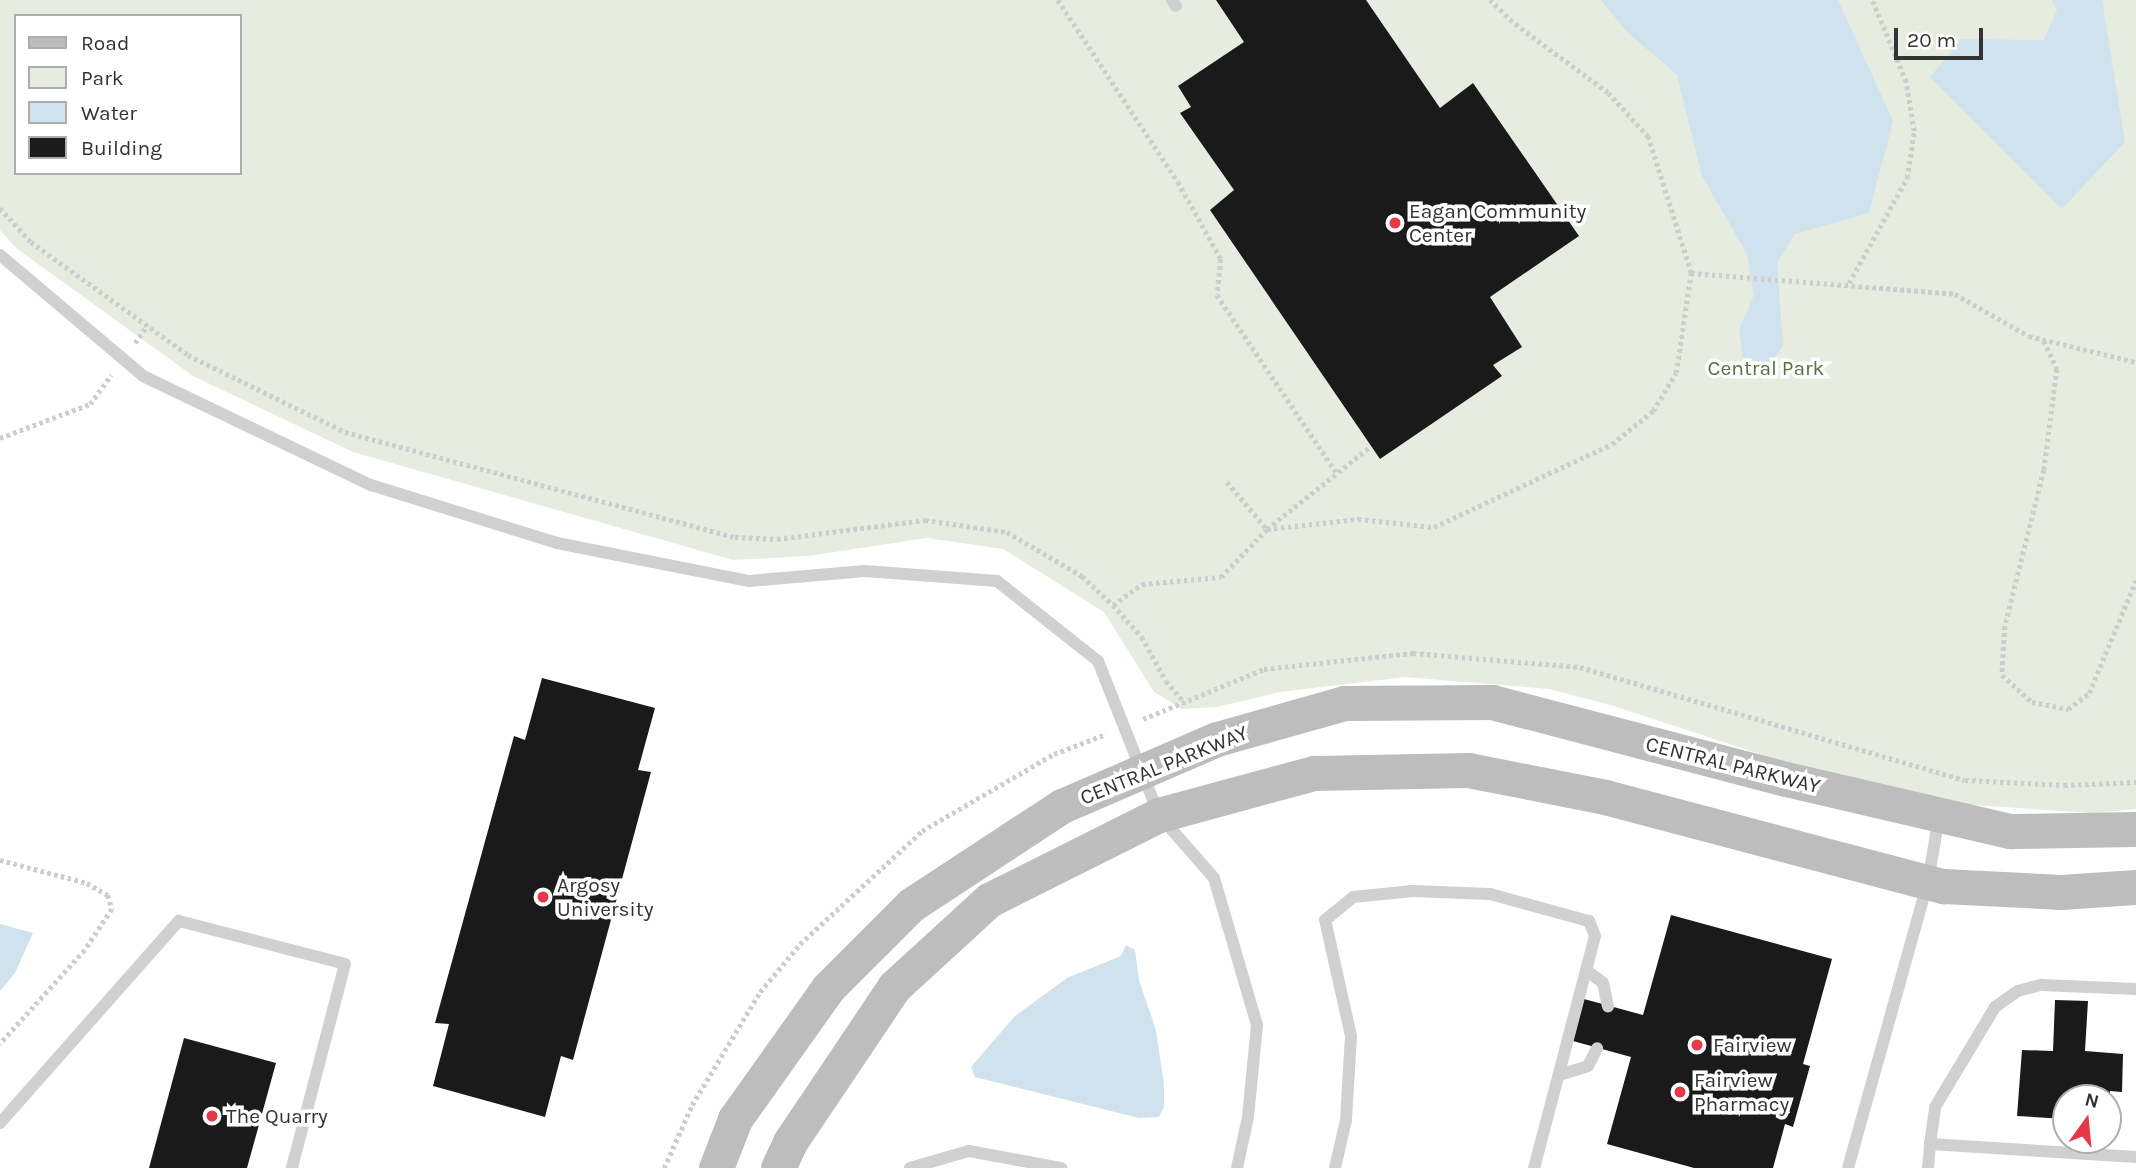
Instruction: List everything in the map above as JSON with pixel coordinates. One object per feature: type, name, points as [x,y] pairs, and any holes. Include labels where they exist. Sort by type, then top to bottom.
[{"type":"street","name":"CENTRAL PARKWAY","points":[[716,1168],[735,1119],[828,988],[911,905],[1062,807],[1217,739],[1344,703],[1492,702],[2010,831],[2136,829]]},
{"type":"street","points":[[778,1168],[790,1142],[894,987],[989,900],[1159,815],[1314,773],[1468,769],[1605,797],[1928,882],[2061,892],[2136,887]]},
{"type":"lane","points":[[0,254],[143,376],[370,485],[557,543],[749,581],[865,571],[997,581],[1098,661],[1159,815],[1214,878],[1257,1025],[1248,1117],[1237,1168]]},
{"type":"lane","points":[[1847,1168],[1928,882],[1940,815]]},
{"type":"lane","points":[[1335,1168],[1346,1120],[1351,1036],[1325,920],[1353,897],[1413,891],[1490,894],[1589,921],[1595,936],[1534,1168]]},
{"type":"lane","points":[[0,1123],[179,921],[345,964],[292,1168]]},
{"type":"lane","points":[[1586,970],[1603,983],[1608,1006]]},
{"type":"lane","points":[[1928,1168],[1935,1107],[1995,1007],[2018,991],[2040,985],[2136,989]]},
{"type":"lane","points":[[1559,1074],[1588,1066],[1597,1048]]},
{"type":"lane","points":[[1930,1143],[2136,1157]]},
{"type":"lane","points":[[910,1168],[969,1151],[1061,1168]]},
{"type":"path","points":[[1058,0],[1178,182],[1221,259],[1217,295],[1336,472]]},
{"type":"path","points":[[1267,529],[1358,519],[1433,527],[1554,475],[1612,444],[1653,411],[1676,373],[1691,273],[1648,137],[1608,93],[1512,22],[1490,0]]},
{"type":"path","points":[[1849,283],[1907,178],[1914,131],[1906,82],[1872,0]]},
{"type":"path","points":[[0,208],[31,242],[188,355],[345,432],[734,537],[777,539],[925,520],[1007,532],[1082,576],[1113,605],[1142,637],[1184,702]]},
{"type":"path","points":[[1691,273],[1849,283],[1955,294],[1992,318],[2044,341],[2136,362]]},
{"type":"path","points":[[0,438],[90,404],[147,325]]},
{"type":"path","points":[[2044,341],[2057,369],[2044,470],[2005,626],[2002,675],[2032,702],[2068,709],[2089,694],[2136,580]]},
{"type":"path","points":[[1113,605],[1142,584],[1221,577],[1267,529],[1371,446]]},
{"type":"path","points":[[1227,482],[1267,529]]},
{"type":"path","points":[[0,860],[87,883],[108,895],[112,909],[85,950],[0,1044]]},
{"type":"green space","name":"Central Park","points":[[0,0],[2136,0],[2136,809],[2094,813],[1956,804],[1772,758],[1614,706],[1549,689],[1405,677],[1280,692],[1217,707],[1182,709],[1154,692],[1104,612],[1003,549],[927,538],[808,556],[733,560],[353,452],[193,376],[16,248],[0,230]]},
{"type":"water","points":[[1601,0],[1838,0],[1893,121],[1869,213],[1795,234],[1777,263],[1783,345],[1764,377],[1745,369],[1739,330],[1754,295],[1747,254],[1702,176],[1677,75],[1627,32]]},
{"type":"water","points":[[2052,0],[2102,0],[2125,142],[2062,209],[1930,77],[1962,39],[2044,40],[2057,10]]},
{"type":"water","points":[[0,924],[33,933],[15,973],[0,991]]},
{"type":"water","points":[[1126,945],[1135,950],[1139,980],[1156,1030],[1164,1085],[1164,1107],[1159,1117],[1139,1118],[975,1077],[971,1067],[1015,1016],[1067,978],[1121,956]]},
{"type":"building","name":"Eagan Community Center","points":[[1216,0],[1366,0],[1440,108],[1473,83],[1579,236],[1490,297],[1522,347],[1493,365],[1502,376],[1380,459],[1210,210],[1234,190],[1180,113],[1191,107],[1178,86],[1244,42]]},
{"type":"building","name":"Argosy University","points":[[542,678],[655,708],[638,770],[651,772],[573,1060],[561,1056],[545,1117],[433,1086],[449,1024],[435,1023],[514,736],[525,740]]},
{"type":"building","name":"Fairview","points":[[1671,915],[1832,959],[1803,1064],[1810,1066],[1793,1127],[1785,1124],[1773,1168],[1694,1168],[1607,1144],[1631,1057],[1573,1041],[1584,999],[1643,1015]]},
{"type":"building","points":[[2055,1000],[2088,1001],[2085,1051],[2123,1054],[2122,1092],[2122,1084],[2052,1084],[2052,1118],[2017,1116],[2022,1050],[2053,1051]]},
{"type":"building","name":"The Quarry","points":[[184,1038],[276,1063],[247,1168],[149,1168]]},
{"type":"place","name":"Eagan Community Center","points":[[1395,223]]},
{"type":"place","name":"Argosy University","points":[[543,897]]},
{"type":"place","name":"Fairview","points":[[1697,1045]]},
{"type":"place","name":"Fairview Pharmacy","points":[[1680,1092]]},
{"type":"place","name":"The Quarry","points":[[212,1116]]}]
